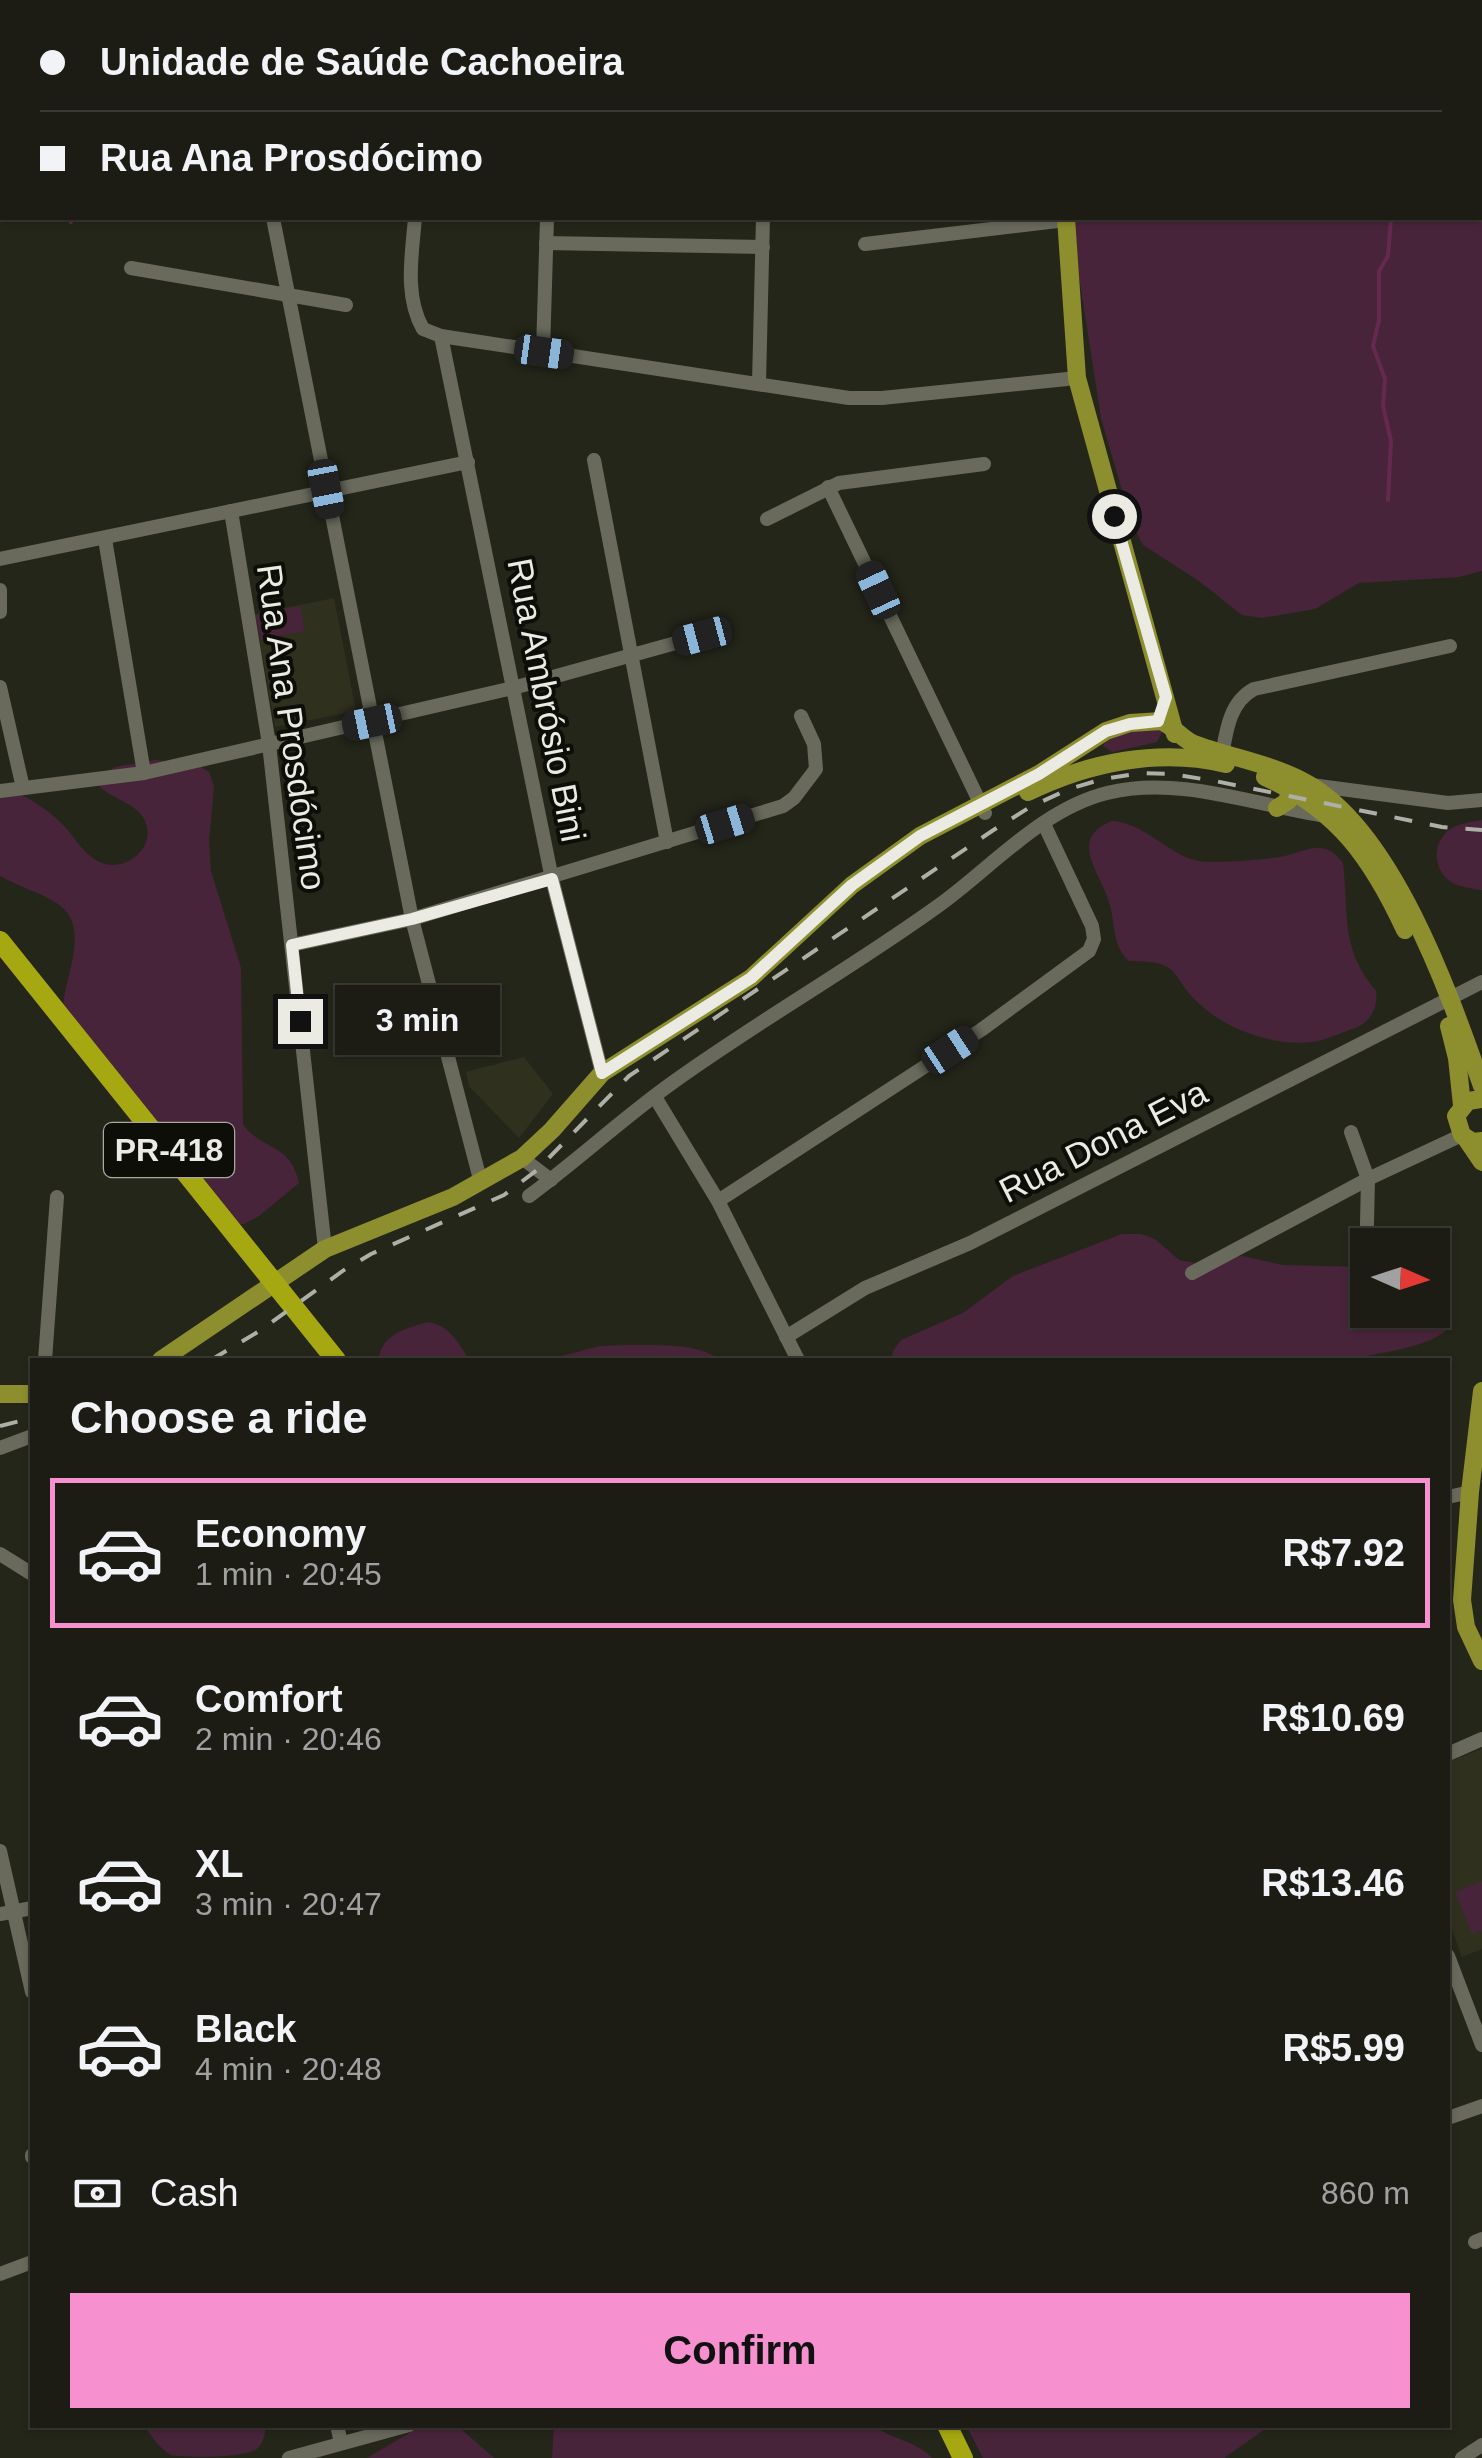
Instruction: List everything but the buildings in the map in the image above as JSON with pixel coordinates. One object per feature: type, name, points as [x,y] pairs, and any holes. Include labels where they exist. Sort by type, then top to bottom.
[{"type":"highway","name":"PR-418","points":[[0,941],[334,1358]]},
{"type":"highway","points":[[948,2428],[963,2458]]},
{"type":"main road","points":[[1066,220],[1077,378],[1166,697],[1166,726],[1172,745],[1163,756]]},
{"type":"main road","points":[[164,1358],[325,1249],[481,1183],[522,1158],[602,1073],[751,978],[852,885],[903,849],[926,844],[1098,737],[1130,724],[1166,726],[1328,809],[1374,846],[1387,866],[1482,1086]]},
{"type":"main road","points":[[1098,737],[1096,754],[1106,764]]},
{"type":"main road","points":[[983,809],[1106,764],[1163,756],[1222,757],[1271,767],[1310,785],[1328,809]]},
{"type":"main road","points":[[1285,810],[1289,789]]},
{"type":"main road","points":[[1444,1000],[1462,1104],[1456,1116],[1482,1162]]},
{"type":"main road","points":[[1462,1104],[1482,1099]]},
{"type":"main road","points":[[1482,1392],[1462,1600],[1466,1628],[1482,1661]]},
{"type":"main road","points":[[0,1394],[30,1394]]},
{"type":"street","points":[[273,220],[412,919],[481,1183]]},
{"type":"street","points":[[415,220],[411,294],[416,318],[422,330],[441,336],[863,399],[1077,378]]},
{"type":"street","points":[[544,352],[547,220]]},
{"type":"street","points":[[759,383],[763,220]]},
{"type":"street","points":[[865,244],[1058,220]]},
{"type":"street","points":[[546,242],[762,247]]},
{"type":"street","points":[[131,268],[346,305]]},
{"type":"street","name":"Rua Ambrósio Bini","points":[[441,336],[552,879],[602,1073]]},
{"type":"street","points":[[594,460],[666,842]]},
{"type":"street","points":[[0,559],[468,462]]},
{"type":"street","points":[[767,519],[839,483],[984,464]]},
{"type":"street","points":[[828,487],[983,809]]},
{"type":"street","name":"Rua Ana Prosdócimo","points":[[231,511],[269,744],[325,1249]]},
{"type":"street","points":[[105,539],[144,773]]},
{"type":"street","points":[[0,590],[0,612]]},
{"type":"street","points":[[0,790],[144,773],[513,688],[702,636]]},
{"type":"street","points":[[1222,757],[1233,710],[1240,696],[1254,689],[1450,646]]},
{"type":"street","points":[[0,687],[23,788]]},
{"type":"street","points":[[292,945],[412,919],[783,806],[816,769],[814,744],[801,716]]},
{"type":"street","points":[[1310,785],[1448,802],[1482,800]]},
{"type":"street","points":[[529,1196],[654,1097],[879,948],[1044,824],[1105,793],[1163,787],[1285,810],[1328,809],[1354,788]]},
{"type":"street","points":[[718,1201],[981,1030],[1090,951],[1094,939],[1092,926],[1044,824]]},
{"type":"street","name":"Rua Dona Eva","points":[[786,1337],[865,1288],[970,1243],[1482,982]]},
{"type":"street","points":[[654,1097],[718,1201],[797,1358]]},
{"type":"street","points":[[1351,1132],[1368,1180],[1367,1228]]},
{"type":"street","points":[[1192,1273],[1368,1180],[1470,1139]]},
{"type":"street","points":[[522,1158],[551,1180]]},
{"type":"street","points":[[46,1358],[58,1197]]},
{"type":"street","points":[[0,1448],[30,1437]]},
{"type":"street","points":[[1450,1497],[1470,1492]]},
{"type":"street","points":[[0,1554],[30,1573]]},
{"type":"street","points":[[1450,1753],[1482,1739]]},
{"type":"street","points":[[0,1851],[7,1913],[30,1986]]},
{"type":"street","points":[[1450,1961],[1482,2045]]},
{"type":"street","points":[[1450,2117],[1482,2106]]},
{"type":"street","points":[[0,2274],[30,2263]]},
{"type":"street","points":[[338,2428],[342,2443]]},
{"type":"street","points":[[289,2458],[399,2428]]},
{"type":"street","points":[[1462,2458],[1482,2444]]},
{"type":"shaded area","points":[[1070,220],[1482,220],[1482,571],[1459,577],[1359,583],[1315,609],[1262,618],[1242,615],[1143,545],[1131,521],[1101,418]]},
{"type":"shaded area","points":[[334,598],[356,711],[275,727],[255,614]]},
{"type":"shaded area","points":[[301,606],[304,631],[261,640],[255,615]]},
{"type":"shaded area","points":[[1153,726],[1162,732],[1157,742],[1112,752],[1103,746],[1107,739]]},
{"type":"shaded area","points":[[155,760],[195,763],[209,772],[214,787],[209,841],[211,871],[241,968],[243,1125],[290,1161],[299,1183],[244,1224],[231,1225],[63,1008],[75,939],[68,914],[51,900],[0,876],[0,796],[18,793],[53,816],[96,860],[117,865],[136,856],[147,839],[143,817],[98,785],[101,775],[115,767]]},
{"type":"shaded area","points":[[1482,820],[1480,890],[1449,880],[1440,869],[1437,855],[1447,831]]},
{"type":"shaded area","points":[[1112,821],[1138,828],[1197,861],[1263,859],[1314,848],[1333,853],[1343,863],[1351,946],[1376,991],[1376,1003],[1369,1018],[1355,1028],[1318,1041],[1272,1040],[1241,1030],[1214,1015],[1168,967],[1129,961],[1117,941],[1109,902],[1089,847],[1091,837]]},
{"type":"shaded area","points":[[524,1057],[553,1094],[519,1138],[469,1086],[466,1072]]},
{"type":"shaded area","points":[[1122,1234],[1141,1234],[1155,1239],[1179,1260],[1200,1264],[1242,1256],[1283,1265],[1350,1267],[1350,1328],[1448,1328],[1418,1344],[1355,1358],[892,1358],[901,1340],[963,1313],[1013,1276]]},
{"type":"shaded area","points":[[427,1322],[435,1324],[457,1341],[469,1358],[379,1358],[384,1344],[402,1330]]},
{"type":"shaded area","points":[[664,1345],[700,1350],[718,1358],[554,1358],[600,1346]]},
{"type":"shaded area","points":[[1482,1749],[1482,1949],[1462,1957],[1450,1924],[1450,1761]]},
{"type":"shaded area","points":[[1482,1881],[1482,1930],[1472,1934],[1455,1892]]},
{"type":"shaded area","points":[[146,2428],[266,2428],[258,2448],[230,2455],[171,2455]]},
{"type":"shaded area","points":[[554,2428],[878,2428],[932,2458],[552,2458]]},
{"type":"shaded area","points":[[968,2428],[1267,2428],[1224,2458],[983,2458]]},
{"type":"shaded area","points":[[416,2429],[461,2429],[494,2458],[367,2458]]},
{"type":"waterway","points":[[1388,500],[1391,441],[1383,406],[1385,379],[1373,346],[1379,320],[1379,271],[1388,256],[1391,220]]},
{"type":"railway","points":[[214,1358],[371,1254],[504,1195],[537,1170],[629,1076],[992,831],[1069,789],[1141,773],[1172,774],[1442,827],[1482,830]]},
{"type":"railway","points":[[0,1426],[30,1418]]},
{"type":"route","points":[[300,1021],[292,945],[412,919],[552,879],[602,1073],[751,978],[852,885],[920,836],[1080,751],[1106,731],[1158,721],[1166,697],[1114,516]]}]
